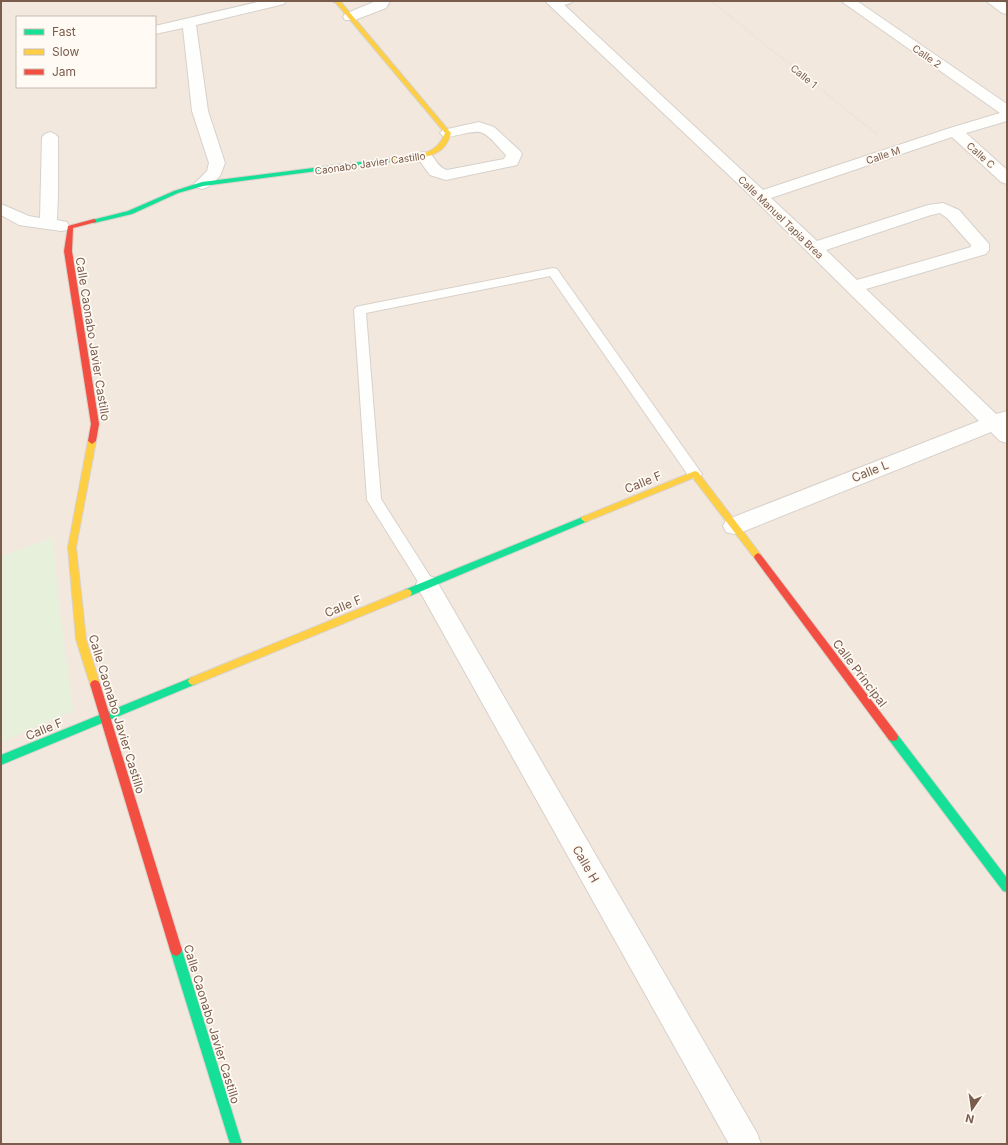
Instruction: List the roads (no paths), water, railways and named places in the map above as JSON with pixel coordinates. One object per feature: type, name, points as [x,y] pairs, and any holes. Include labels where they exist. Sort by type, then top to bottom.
[{"type":"street","points":[[156,30],[279,1]]},
{"type":"street","points":[[334,1],[338,2],[448,133],[479,127],[489,130],[514,154],[511,162],[446,175],[436,172],[424,156]]},
{"type":"street","points":[[350,17],[381,5],[383,1]]},
{"type":"street","name":"Calle 2","points":[[848,1],[1007,111]]},
{"type":"street","points":[[993,1],[1007,10]]},
{"type":"street","name":"Calle Manuel Tapia Brea","points":[[558,2],[854,287],[1002,426]]},
{"type":"street","points":[[1,209],[25,221],[70,227],[130,213],[176,192],[202,184],[214,173],[217,163],[200,111],[189,23]]},
{"type":"street","name":"Calle M","points":[[760,196],[955,131],[1007,116]]},
{"type":"street","name":"Calle C","points":[[955,131],[1007,179]]},
{"type":"street","name":"Caonabo Javier Castillo","points":[[202,184],[424,156],[436,152],[446,142],[448,133]]},
{"type":"street","points":[[48,224],[50,195],[50,137]]},
{"type":"street","points":[[814,248],[928,210],[943,208],[953,214],[980,244],[980,250],[854,287]]},
{"type":"street","name":"Calle Caonabo Javier Castillo","points":[[70,227],[68,251],[69,265],[95,424],[72,547],[81,639],[236,1144]]},
{"type":"street","name":"Calle L","points":[[734,526],[1002,426]]},
{"type":"street","name":"Calle F","points":[[1,760],[695,474]]},
{"type":"street","name":"Calle Principal","points":[[695,474],[1007,887]]},
{"type":"street","name":"Calle H","points":[[427,584],[746,1144]]},
{"type":"lane","points":[[427,584],[374,500],[360,310],[553,272],[695,474]]}]
